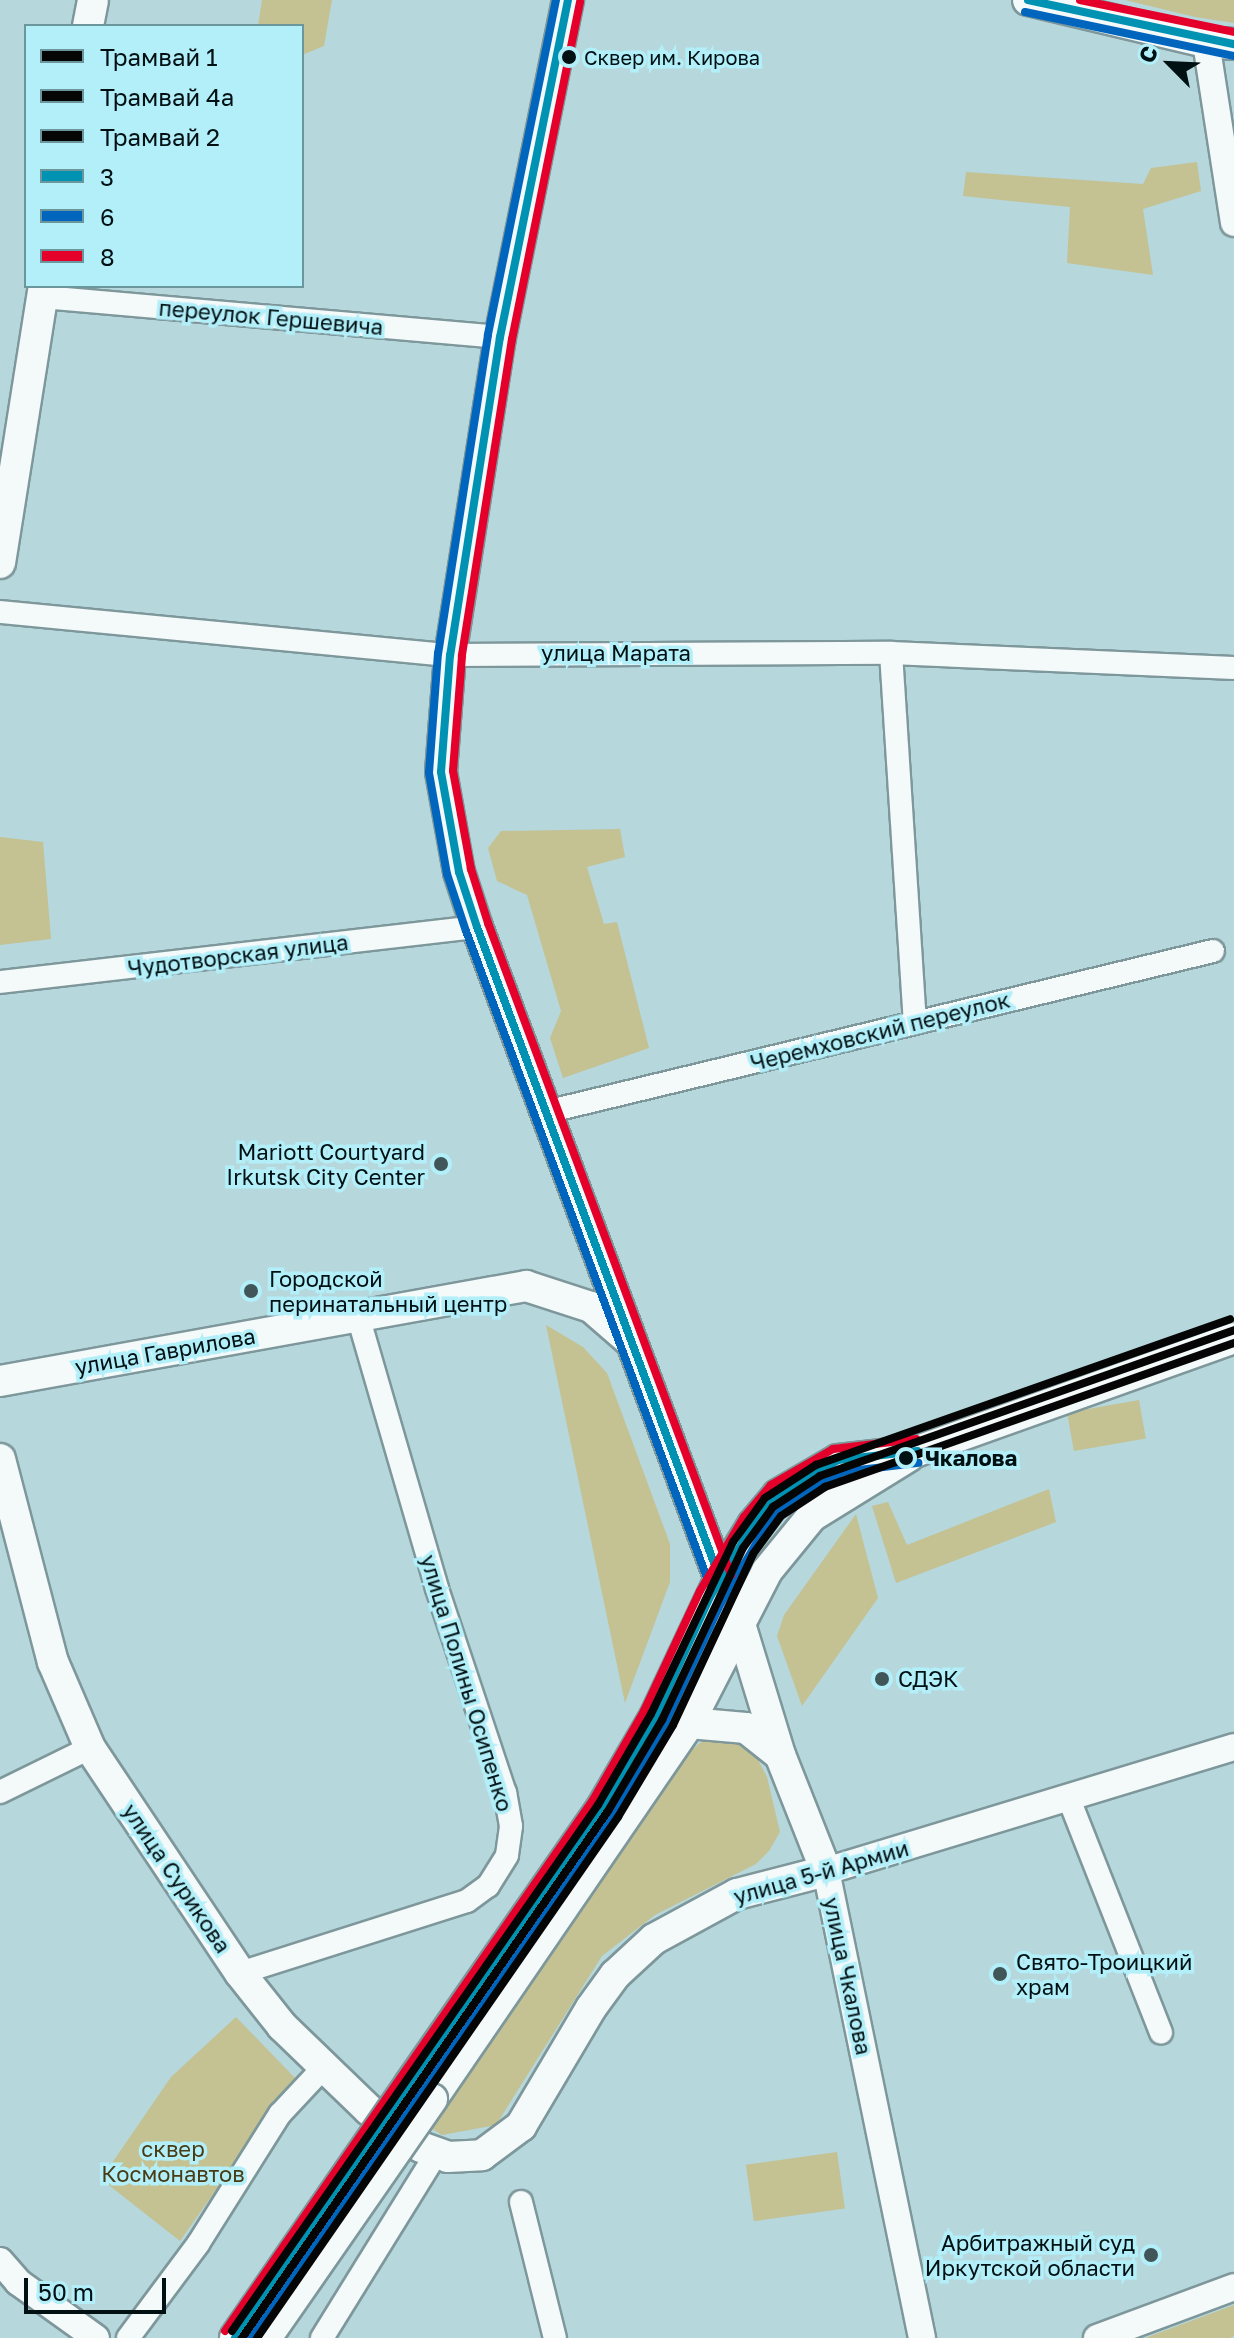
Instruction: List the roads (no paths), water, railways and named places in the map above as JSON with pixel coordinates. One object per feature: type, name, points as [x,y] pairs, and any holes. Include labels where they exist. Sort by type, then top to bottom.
[{"type":"main road","points":[[88,24],[93,0]]},
{"type":"main road","points":[[568,0],[500,337],[450,655],[441,772],[459,872],[477,927],[639,1353],[720,1579],[730,1626],[726,1651]]},
{"type":"main road","points":[[1028,0],[1220,43]]},
{"type":"main road","points":[[0,563],[43,291]]},
{"type":"main road","name":"улица Гаврилова","points":[[0,1381],[526,1286],[591,1307],[618,1326],[639,1353]]},
{"type":"main road","points":[[235,2338],[421,2092],[689,1723],[767,1571],[812,1516],[917,1451],[1234,1338]]},
{"type":"main road","points":[[266,2338],[603,1806],[655,1717],[720,1579],[753,1525],[778,1495],[838,1460],[917,1451]]},
{"type":"main road","name":"улица Сурикова","points":[[0,1459],[53,1662],[90,1748],[240,1973],[322,2069],[401,2135],[436,2154],[482,2155],[508,2139]]},
{"type":"main road","name":"улица Чкалова","points":[[740,1624],[780,1755],[826,1871]]},
{"type":"main road","points":[[689,1723],[746,1728],[780,1755]]},
{"type":"main road","name":"улица 5-й Армии","points":[[508,2139],[538,2103],[615,1975],[654,1939],[737,1894],[826,1871]]},
{"type":"street","points":[[1220,43],[1234,223]]},
{"type":"street","name":"переулок Гершевича","points":[[43,291],[500,337]]},
{"type":"street","name":"улица Марата","points":[[0,612],[450,655],[891,653],[1234,668]]},
{"type":"street","points":[[891,653],[915,1022]]},
{"type":"street","name":"Чудотворская улица","points":[[0,982],[477,927]]},
{"type":"street","name":"Черемховский переулок","points":[[546,1112],[1213,951]]},
{"type":"street","name":"улица Полины Осипенко","points":[[240,1973],[467,1901],[488,1886],[507,1855],[511,1826],[505,1793],[437,1588],[358,1316]]},
{"type":"street","name":"улица 5-й Армии","points":[[826,1871],[1234,1747]]},
{"type":"street","points":[[0,1792],[90,1748]]},
{"type":"street","points":[[1069,1799],[1161,2032]]},
{"type":"street","name":"улица Чкалова","points":[[826,1871],[922,2338]]},
{"type":"street","points":[[128,2338],[198,2244],[280,2114],[322,2069]]},
{"type":"street","points":[[322,2338],[436,2154]]},
{"type":"street","points":[[521,2202],[555,2338]]},
{"type":"street","points":[[0,2261],[18,2282],[96,2338]]},
{"type":"street","points":[[1097,2338],[1234,2287]]},
{"type":"tram line","name":"2","points":[[232,2331],[598,1805],[651,1714],[733,1542],[765,1498],[816,1465],[1230,1319]]},
{"type":"tram line","name":"1","points":[[242,2338],[608,1811],[662,1720],[743,1548],[773,1507],[820,1476],[1234,1330]]},
{"type":"tram line","name":"4a","points":[[257,2338],[618,1817],[673,1725],[753,1554],[781,1516],[825,1487],[1234,1343]]},
{"type":"place","name":"Сквер им. Кирова","points":[[569,57]]},
{"type":"place","name":"Mariott Courtyard Irkutsk City Center","points":[[441,1164]]},
{"type":"place","name":"Городской перинатальный центр","points":[[251,1291]]},
{"type":"place","name":"Чкалова","points":[[906,1458]]},
{"type":"place","name":"СДЭК","points":[[882,1679]]},
{"type":"place","name":"Свято-Троицкий храм","points":[[1000,1974]]},
{"type":"place","name":"Арбитражный суд Иркутской области","points":[[1151,2255]]},
{"type":"park label","name":"сквер Космонавтов","points":[[173,2160]]}]
